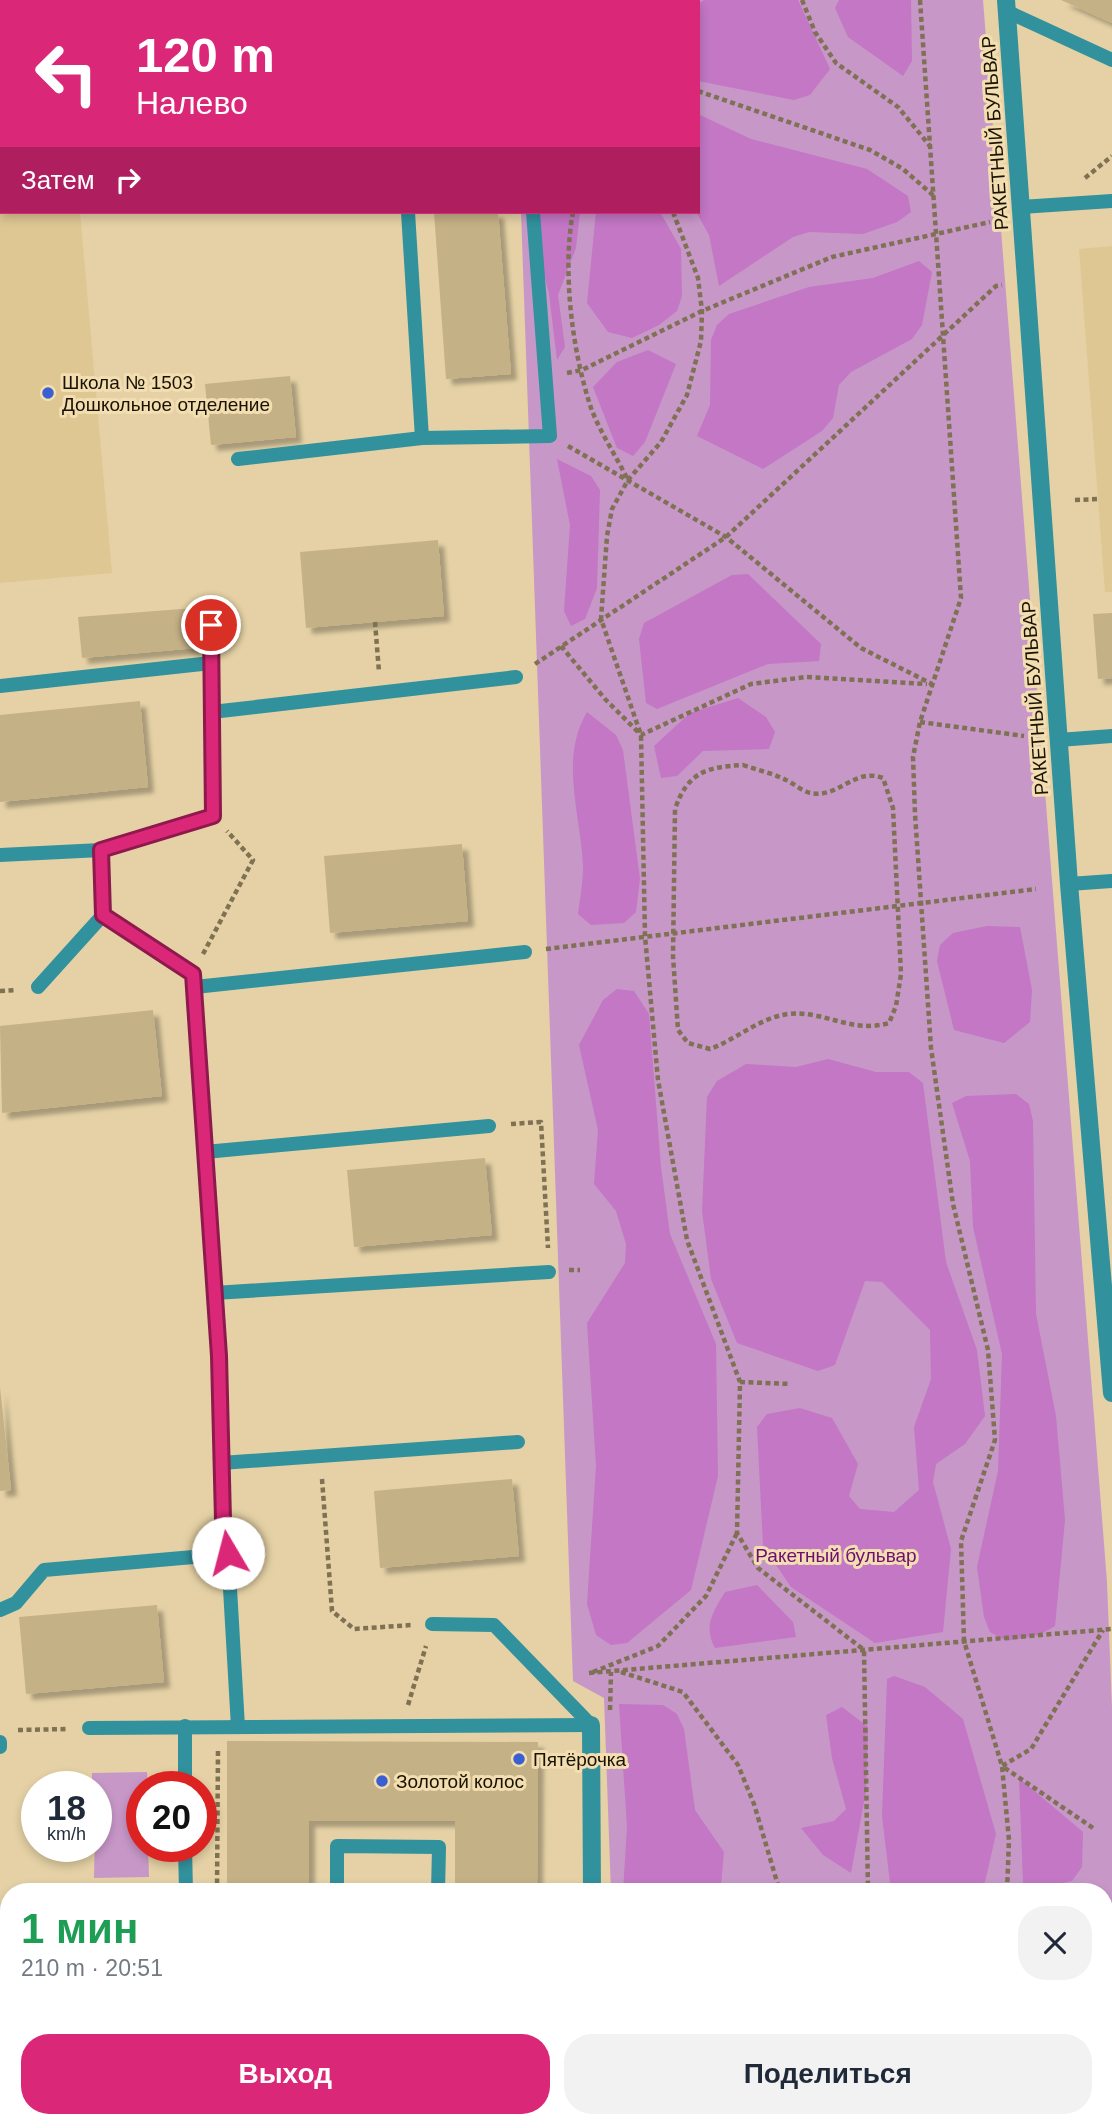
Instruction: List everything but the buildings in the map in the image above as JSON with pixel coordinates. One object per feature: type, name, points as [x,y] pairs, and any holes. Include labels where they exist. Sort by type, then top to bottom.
[{"type":"street","name":"РАКЕТНЫЙ БУЛЬВАР","points":[[1006,6],[1069,884],[1112,1393]]},
{"type":"street","points":[[591,1725],[592,1883]]},
{"type":"lane","points":[[1006,6],[1112,60]]},
{"type":"lane","points":[[1021,207],[1112,201]]},
{"type":"lane","points":[[408,214],[422,438]]},
{"type":"lane","points":[[238,459],[422,438],[550,436],[533,214]]},
{"type":"lane","points":[[0,855],[101,850],[213,816],[211,606]]},
{"type":"lane","points":[[0,686],[211,663]]},
{"type":"lane","points":[[212,712],[516,677]]},
{"type":"lane","points":[[1059,740],[1112,736]]},
{"type":"lane","points":[[38,987],[103,915],[101,850]]},
{"type":"lane","points":[[1069,884],[1112,881]]},
{"type":"lane","points":[[103,915],[194,981],[525,952]]},
{"type":"lane","points":[[194,981],[214,1293],[223,1520],[228,1553],[238,1727]]},
{"type":"lane","points":[[205,1152],[489,1126]]},
{"type":"lane","points":[[214,1293],[549,1272]]},
{"type":"lane","points":[[221,1464],[518,1442]]},
{"type":"lane","points":[[0,1610],[16,1603],[44,1570],[228,1553]]},
{"type":"lane","points":[[432,1624],[494,1625],[591,1725]]},
{"type":"lane","points":[[89,1728],[591,1725]]},
{"type":"lane","points":[[185,1726],[185,1771]]},
{"type":"lane","points":[[337,1883],[337,1846],[439,1847],[438,1883]]},
{"type":"lane","points":[[186,1862],[186,1883]]},
{"type":"path","points":[[802,0],[816,32],[836,63],[898,107],[931,147]]},
{"type":"path","points":[[919,0],[961,598],[920,722],[913,757],[915,814],[931,1048],[953,1204],[988,1350],[995,1440],[961,1541],[964,1641],[1002,1766],[1009,1840],[1007,1883]]},
{"type":"path","points":[[700,92],[870,150],[903,169],[934,196]]},
{"type":"path","points":[[573,214],[569,236],[573,334],[592,409],[628,480]]},
{"type":"path","points":[[674,214],[698,278],[702,311],[701,341],[687,395],[661,442],[628,480],[612,509],[607,536],[601,619],[641,735],[645,936],[658,1080],[687,1240],[740,1382],[737,1533],[706,1596],[658,1646],[589,1673],[1112,1629]]},
{"type":"path","points":[[545,377],[582,370],[702,311],[832,257],[990,222]]},
{"type":"path","points":[[516,677],[726,537],[996,286],[1027,282]]},
{"type":"path","points":[[550,436],[726,537],[861,648],[932,684]]},
{"type":"path","points":[[1075,500],[1098,499]]},
{"type":"path","points":[[375,622],[380,694]]},
{"type":"path","points":[[561,646],[605,699],[641,735]]},
{"type":"path","points":[[641,735],[751,684],[806,677],[932,684]]},
{"type":"path","points":[[920,722],[1024,736]]},
{"type":"path","points":[[743,765],[784,779],[810,793],[830,792],[854,777],[871,773],[883,778],[893,808],[897,906],[901,974],[896,1006],[889,1023],[854,1027],[829,1018],[789,1014],[761,1021],[710,1049],[688,1043],[678,1030],[674,933],[675,809],[682,787],[712,766],[743,765]]},
{"type":"path","points":[[194,981],[253,860],[213,816]]},
{"type":"path","points":[[525,952],[1036,889]]},
{"type":"path","points":[[489,1126],[541,1122],[549,1272],[580,1270]]},
{"type":"path","points":[[740,1382],[791,1384]]},
{"type":"path","points":[[321,1456],[332,1611],[354,1629],[432,1624],[402,1726]]},
{"type":"path","points":[[737,1533],[758,1567],[864,1650]]},
{"type":"path","points":[[1002,1766],[1031,1749],[1104,1629]]},
{"type":"path","points":[[864,1650],[868,1883]]},
{"type":"path","points":[[619,1671],[682,1692],[738,1765],[754,1804],[777,1883]]},
{"type":"path","points":[[610,1712],[611,1672]]},
{"type":"path","points":[[217,1883],[218,1727]]},
{"type":"path","points":[[13,1730],[89,1728]]},
{"type":"path","points":[[1002,1766],[1093,1828]]},
{"type":"shaded area","name":"Школа № 1503 Дошкольное отделение","points":[[0,214],[80,214],[112,573],[0,583]]},
{"type":"shaded area","points":[[1112,246],[1112,592],[1105,592],[1079,249]]},
{"type":"green space","name":"Ракетный бульвар","points":[[700,0],[983,0],[1107,1582],[1112,1708],[1112,1883],[611,1883],[604,1698],[573,1681],[521,214],[700,214]]},
{"type":"green space","points":[[704,0],[798,0],[830,69],[810,95],[794,100],[700,81],[700,3]]},
{"type":"green space","points":[[839,0],[911,0],[912,61],[903,76],[848,37],[835,8]]},
{"type":"green space","points":[[700,115],[751,139],[867,169],[908,196],[911,212],[897,222],[863,234],[809,232],[793,237],[719,286],[709,235],[697,214],[700,214]]},
{"type":"green space","points":[[537,214],[580,214],[576,248],[558,295],[565,347],[557,360],[549,294],[537,245]]},
{"type":"green space","points":[[596,214],[661,214],[681,249],[682,296],[677,311],[659,325],[632,338],[608,332],[587,303]]},
{"type":"green space","points":[[919,261],[932,272],[922,325],[912,339],[851,372],[839,385],[833,418],[822,431],[763,469],[697,436],[710,405],[711,340],[717,325],[729,314],[809,287],[873,278]]},
{"type":"green space","points":[[648,350],[676,364],[645,442],[633,456],[617,448],[593,387],[617,362]]},
{"type":"green space","points":[[557,459],[591,476],[600,490],[597,588],[585,619],[571,626],[564,611],[570,525]]},
{"type":"green space","points":[[748,574],[821,644],[819,661],[768,664],[657,709],[646,703],[639,639],[644,623],[732,575]]},
{"type":"green space","points":[[738,698],[766,717],[775,732],[769,749],[703,751],[677,776],[661,778],[654,746],[690,713]]},
{"type":"green space","points":[[587,712],[616,735],[623,750],[640,879],[636,912],[624,923],[591,925],[578,914],[583,866],[573,768],[574,749]]},
{"type":"green space","points":[[987,926],[1020,927],[1032,990],[1030,1022],[1004,1043],[954,1030],[937,961],[940,945],[953,933]]},
{"type":"green space","points":[[617,989],[634,991],[649,1014],[661,1167],[670,1234],[716,1344],[718,1476],[691,1590],[627,1643],[611,1645],[596,1635],[587,1604],[596,1466],[587,1323],[625,1263],[626,1244],[616,1211],[594,1184],[598,1130],[579,1045],[603,1000]]},
{"type":"green space","points":[[828,1059],[876,1072],[909,1072],[923,1083],[946,1262],[977,1350],[985,1416],[965,1444],[936,1464],[933,1482],[951,1549],[943,1632],[875,1643],[791,1587],[763,1546],[757,1427],[767,1414],[800,1408],[832,1418],[858,1464],[849,1496],[860,1509],[894,1512],[919,1490],[914,1427],[931,1379],[930,1330],[882,1282],[865,1281],[835,1365],[818,1371],[737,1343],[711,1279],[702,1211],[707,1097],[717,1081],[746,1064],[796,1067]]},
{"type":"green space","points":[[1016,1094],[1029,1104],[1033,1121],[1036,1314],[1056,1416],[1065,1520],[1055,1626],[1039,1635],[1006,1641],[990,1632],[984,1617],[977,1567],[998,1471],[1002,1354],[973,1227],[970,1161],[952,1103],[966,1096]]},
{"type":"green space","points":[[757,1585],[793,1622],[796,1637],[715,1648],[710,1633],[711,1619],[725,1592]]},
{"type":"green space","points":[[894,1676],[925,1687],[963,1719],[996,1834],[983,1883],[890,1883],[882,1816],[887,1679]]},
{"type":"green space","points":[[619,1704],[663,1705],[677,1714],[684,1729],[695,1810],[724,1852],[721,1883],[624,1883],[627,1827]]},
{"type":"green space","points":[[842,1707],[868,1727],[866,1791],[851,1873],[823,1855],[801,1828],[834,1821],[846,1809],[832,1758],[826,1715]]},
{"type":"green space","points":[[126,1772],[126,1862],[149,1862],[149,1877],[94,1878],[94,1862],[112,1862],[112,1773]]},
{"type":"green space","points":[[1019,1778],[1083,1832],[1082,1867],[1072,1881],[1023,1883]]},
{"type":"place","name":"Школа № 1503 Дошкольное отделение","points":[[48,393]]},
{"type":"place","name":"Пятёрочка","points":[[519,1759]]},
{"type":"place","name":"Золотой колос","points":[[382,1781]]},
{"type":"route","points":[[211,625],[213,816],[101,850],[103,915],[193,974],[219,1356],[223,1520],[228,1553]]}]
